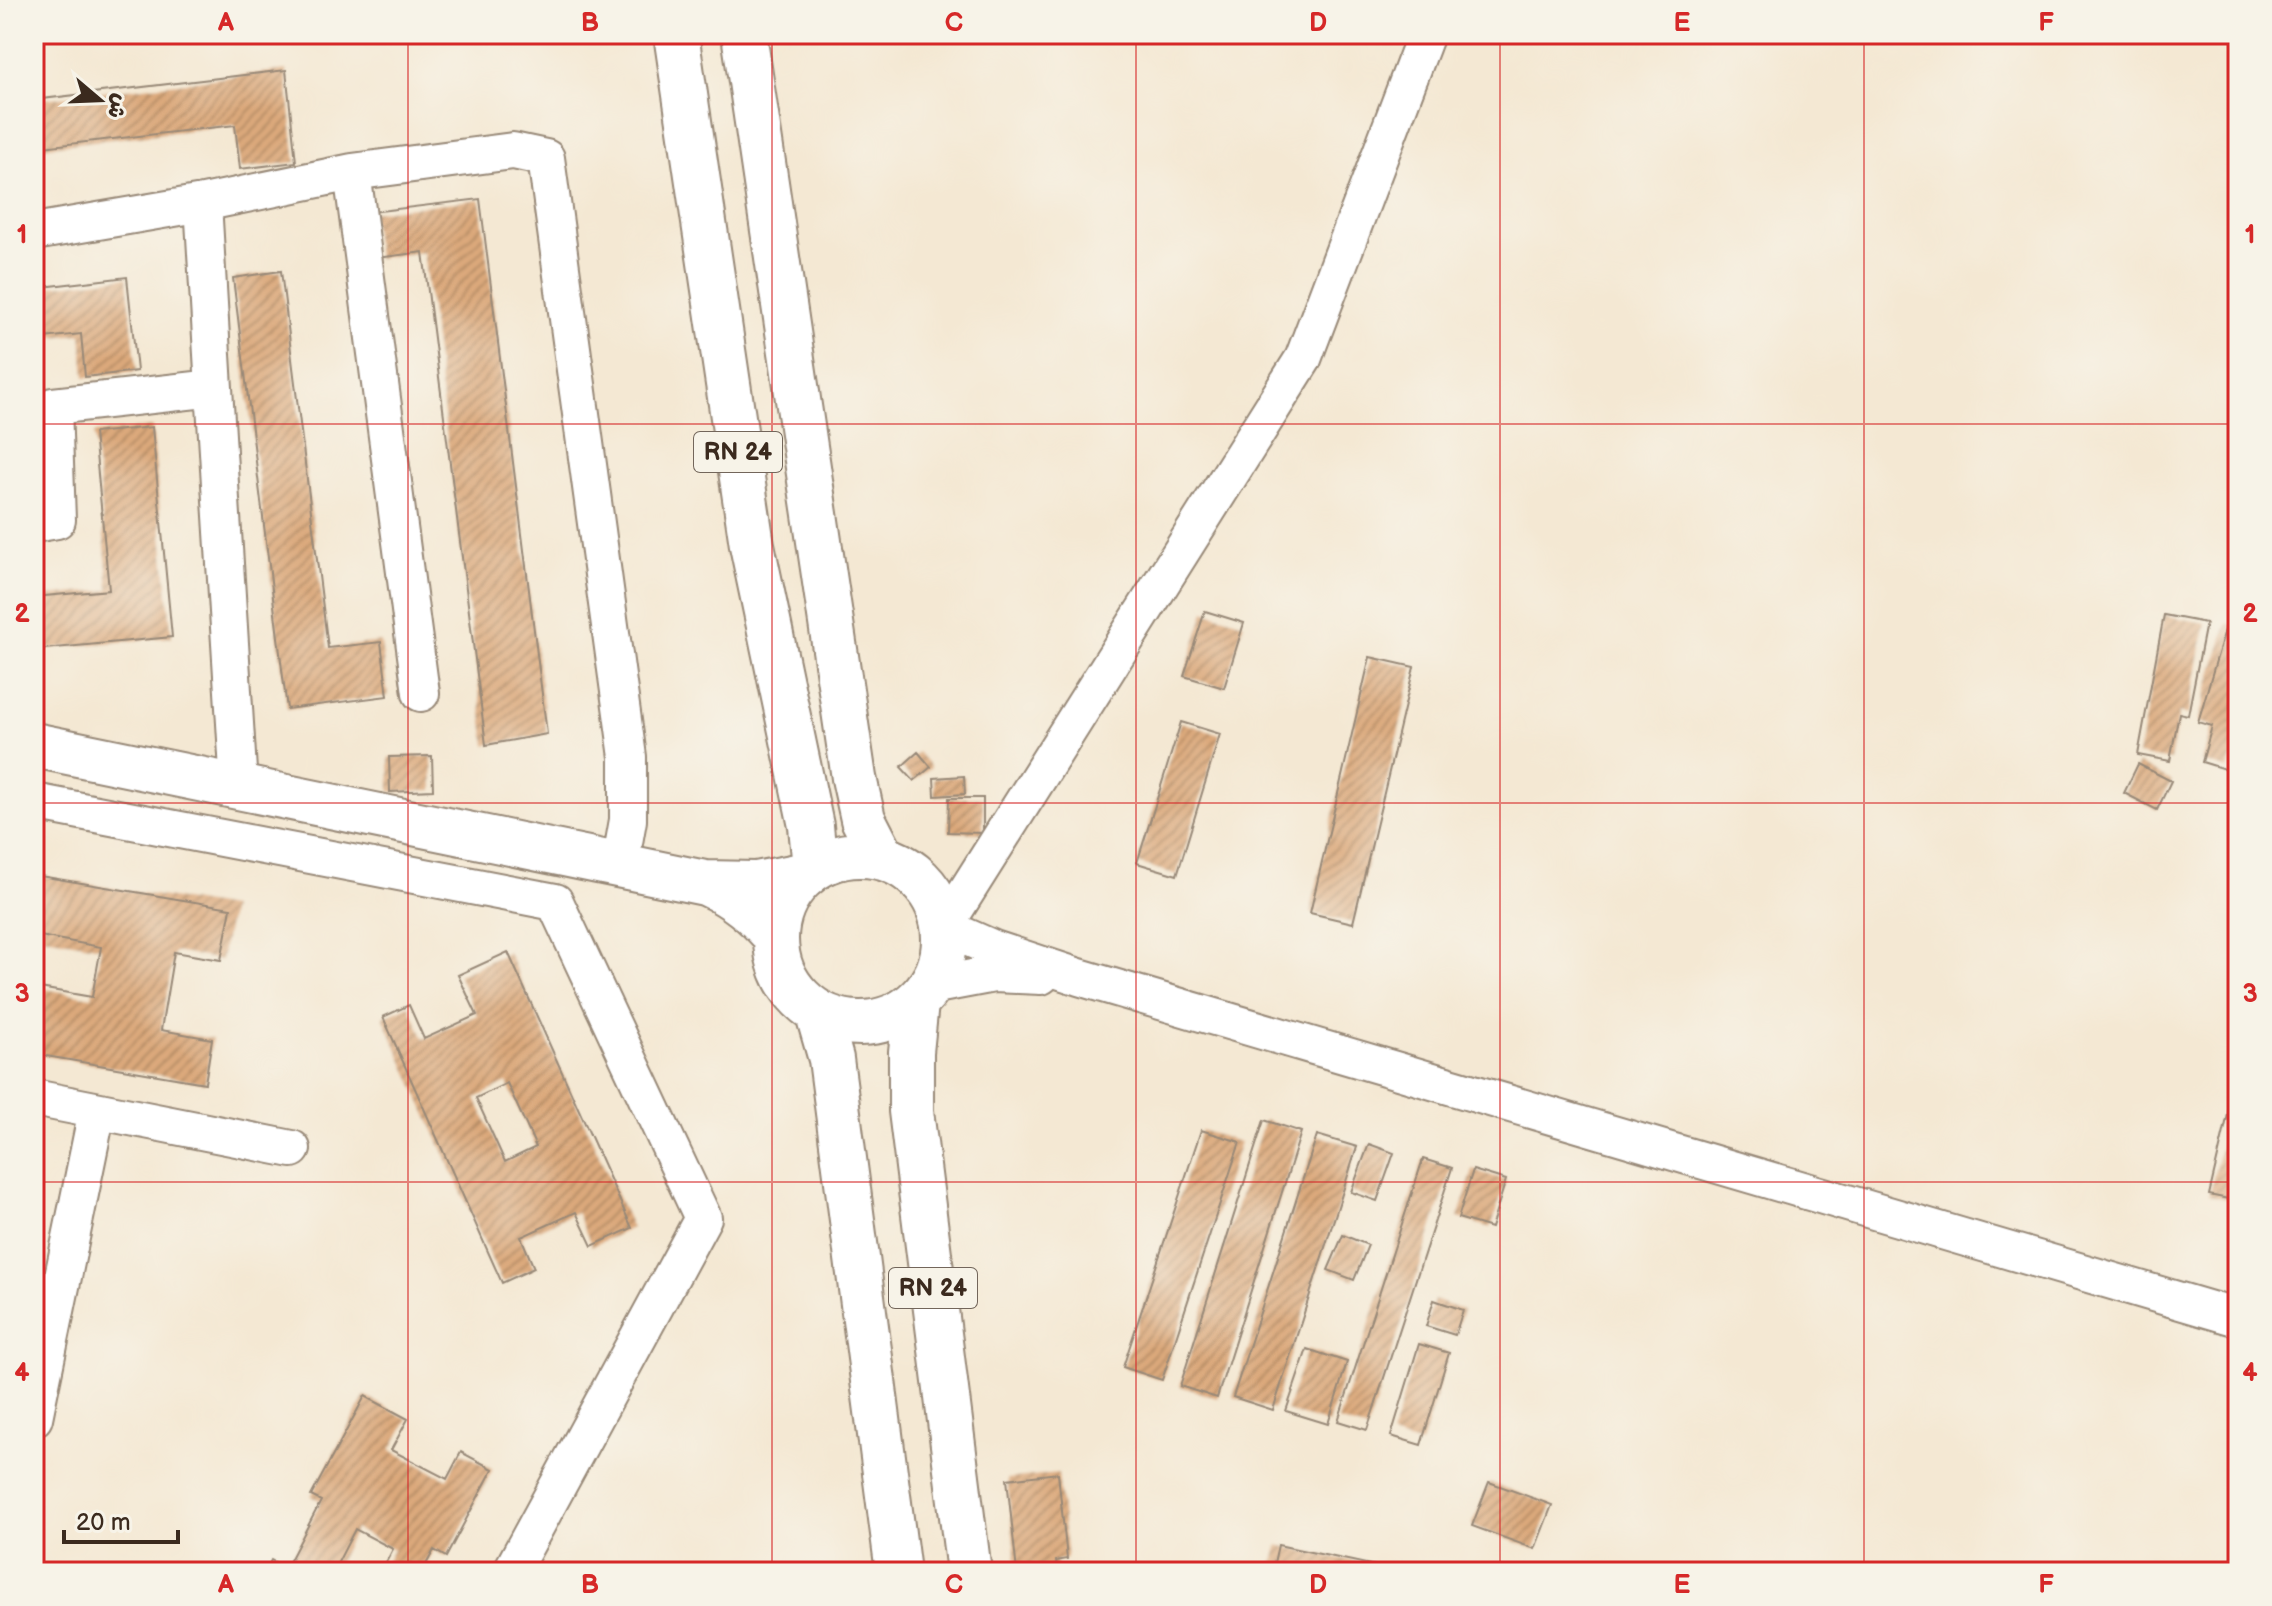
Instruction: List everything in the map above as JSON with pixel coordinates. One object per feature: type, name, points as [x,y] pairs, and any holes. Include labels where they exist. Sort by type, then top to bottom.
[{"type":"main road","name":"RN 24","points":[[676,34],[752,545],[811,826],[811,871]]},
{"type":"main road","name":"RN 24","points":[[744,34],[854,778],[863,819],[883,858]]},
{"type":"main road","points":[[34,745],[705,883],[756,884],[811,871]]},
{"type":"main road","points":[[860,854],[883,858],[906,868],[924,883],[937,903],[944,927],[944,947],[939,968],[923,994],[886,1020],[869,1024],[834,1021],[818,1014],[800,999],[786,981],[777,959],[775,936],[784,901],[793,886],[836,857],[860,854]]},
{"type":"main road","points":[[705,883],[732,895],[755,913],[775,936]]},
{"type":"main road","name":"RN 24","points":[[923,994],[911,1052],[911,1111],[969,1572]]},
{"type":"main road","name":"RN 24","points":[[818,1014],[831,1059],[898,1572]]},
{"type":"street","points":[[1426,34],[1303,359],[944,927],[994,949],[1079,977],[2238,1318]]},
{"type":"street","points":[[34,232],[203,203],[352,172],[513,151],[546,158],[628,757],[628,820],[620,865]]},
{"type":"street","points":[[352,172],[421,693]]},
{"type":"street","points":[[203,203],[239,787]]},
{"type":"street","points":[[34,524],[57,520],[53,406],[214,388]]},
{"type":"street","points":[[34,802],[555,902],[703,1218],[511,1572]]},
{"type":"street","points":[[923,994],[994,974],[1079,977]]},
{"type":"street","points":[[34,1098],[292,1149]]},
{"type":"street","points":[[34,1418],[97,1111]]},
{"type":"building","points":[[286,70],[296,162],[240,169],[235,125],[34,148],[34,100]]},
{"type":"building","points":[[480,199],[547,734],[486,745],[423,252],[377,258],[371,212]]},
{"type":"building","points":[[281,271],[328,648],[381,642],[388,696],[287,709],[233,278]]},
{"type":"building","points":[[127,277],[137,371],[85,377],[81,334],[34,339],[34,288]]},
{"type":"building","points":[[152,427],[172,637],[34,650],[34,597],[109,590],[94,433]]},
{"type":"building","points":[[1205,611],[1244,623],[1224,688],[1184,676]]},
{"type":"building","points":[[2164,615],[2206,623],[2188,715],[2179,713],[2170,761],[2138,755]]},
{"type":"building","points":[[2227,623],[2238,626],[2238,735],[2228,770],[2202,762],[2212,726],[2198,722]]},
{"type":"building","points":[[1370,657],[1414,667],[1353,923],[1310,913]]},
{"type":"building","points":[[1181,722],[1220,734],[1177,875],[1137,863]]},
{"type":"building","points":[[918,752],[931,767],[914,781],[901,767]]},
{"type":"building","points":[[432,756],[433,790],[390,792],[389,757]]},
{"type":"building","points":[[2138,764],[2171,781],[2157,810],[2124,793]]},
{"type":"building","points":[[964,776],[965,794],[935,796],[934,778]]},
{"type":"building","points":[[949,798],[983,798],[983,833],[948,832]]},
{"type":"building","points":[[34,875],[231,908],[221,960],[174,952],[161,1030],[212,1039],[205,1083],[34,1054],[34,987],[92,997],[101,947],[34,935]]},
{"type":"building","points":[[508,952],[632,1228],[592,1246],[576,1212],[521,1237],[534,1268],[502,1283],[383,1017],[409,1005],[424,1039],[477,1015],[458,975]],"holes":[[[507,1083],[536,1147],[505,1162],[476,1098]]]},
{"type":"building","points":[[2238,1076],[2238,1201],[2209,1195]]},
{"type":"building","points":[[1264,1120],[1301,1132],[1217,1398],[1180,1386]]},
{"type":"building","points":[[1201,1130],[1240,1142],[1162,1380],[1123,1367]]},
{"type":"building","points":[[1317,1135],[1357,1147],[1273,1410],[1233,1397]]},
{"type":"building","points":[[1369,1144],[1394,1153],[1377,1201],[1351,1192]]},
{"type":"building","points":[[1423,1159],[1452,1168],[1367,1430],[1338,1421]]},
{"type":"building","points":[[1473,1170],[1506,1180],[1491,1228],[1458,1218]]},
{"type":"building","points":[[1343,1235],[1368,1245],[1354,1280],[1328,1270]]},
{"type":"building","points":[[1434,1300],[1463,1310],[1455,1335],[1426,1326]]},
{"type":"building","points":[[1419,1344],[1449,1353],[1421,1445],[1391,1436]]},
{"type":"building","points":[[1307,1349],[1347,1362],[1328,1424],[1286,1411]]},
{"type":"building","points":[[365,1396],[408,1419],[391,1450],[447,1479],[461,1452],[493,1469],[446,1557],[434,1550],[422,1572],[381,1572],[393,1549],[355,1529],[333,1572],[265,1572],[271,1560],[286,1568],[321,1501],[311,1496]]},
{"type":"building","points":[[1058,1473],[1067,1559],[1056,1561],[1058,1572],[1017,1572],[1007,1479]]},
{"type":"building","points":[[1489,1482],[1552,1505],[1535,1549],[1472,1526]]},
{"type":"building","points":[[1278,1545],[1399,1571],[1272,1572]]}]
